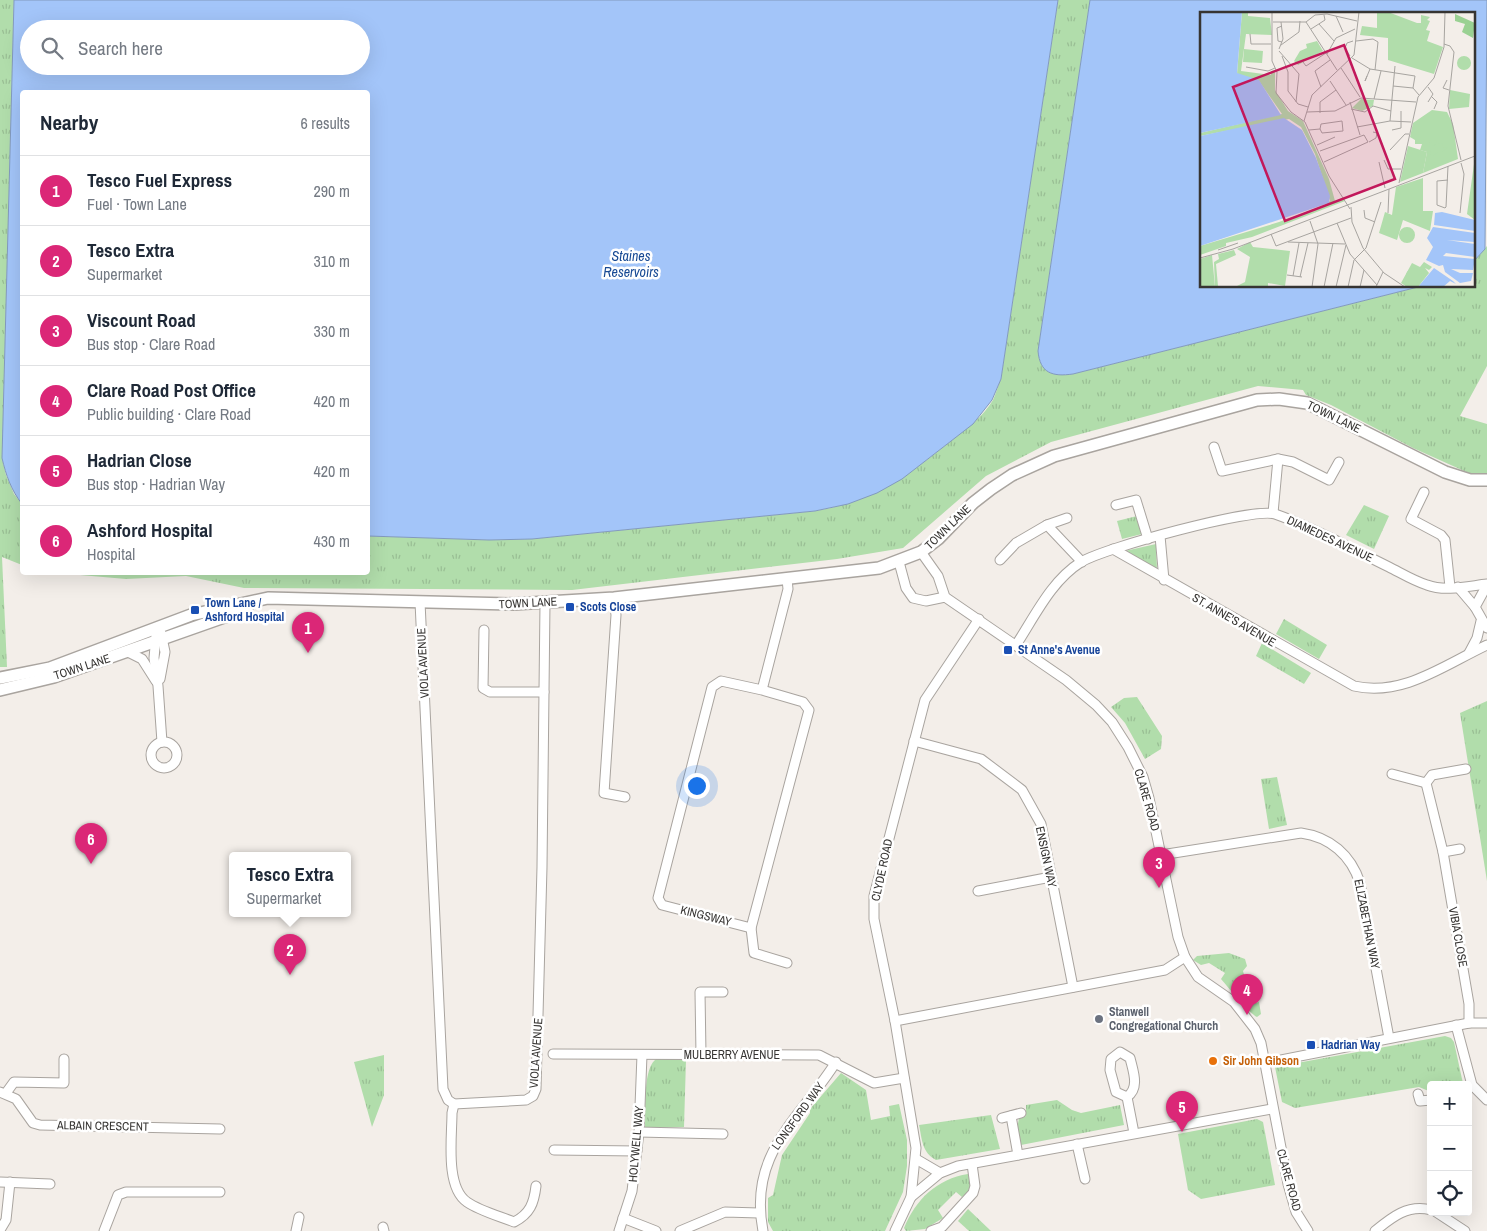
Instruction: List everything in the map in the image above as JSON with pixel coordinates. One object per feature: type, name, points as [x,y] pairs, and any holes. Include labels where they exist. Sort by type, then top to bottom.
[{"type":"main road","name":"TOWN LANE","points":[[0,678],[50,668],[239,610],[285,600],[478,605],[545,603],[614,598],[879,568],[899,562],[921,552],[938,539],[973,503],[1012,474],[1035,463],[1054,456],[1257,400],[1279,398],[1307,403],[1445,472],[1470,480],[1487,480]]},
{"type":"main road","name":"TOWN LANE","points":[[0,690],[54,676],[128,652],[159,636]]},
{"type":"street","points":[[1214,448],[1222,471],[1278,459],[1294,462],[1329,480],[1339,462]]},
{"type":"street","points":[[1273,513],[1278,459]]},
{"type":"street","points":[[1424,492],[1411,520],[1441,535],[1445,540],[1454,587],[1475,607],[1484,624],[1469,653]]},
{"type":"street","points":[[1116,505],[1136,500],[1148,540]]},
{"type":"street","name":"DIAMEDES AVENUE","points":[[1113,550],[1160,536],[1173,529],[1249,514],[1273,513],[1303,525],[1428,586],[1454,587],[1487,584]]},
{"type":"street","points":[[1000,560],[1016,543],[1047,525],[1067,518]]},
{"type":"street","points":[[1047,525],[1082,562]]},
{"type":"street","points":[[1160,536],[1164,580]]},
{"type":"street","points":[[1016,645],[1056,583],[1082,562],[1113,550]]},
{"type":"street","name":"ST. ANNE'S AVENUE","points":[[1113,550],[1354,686],[1380,690],[1400,686],[1487,645]]},
{"type":"street","points":[[899,562],[906,588],[913,598],[926,600],[945,597],[938,576],[921,552]]},
{"type":"street","points":[[762,690],[788,589],[787,579]]},
{"type":"street","name":"DIAMEDES AVENUE","points":[[1475,607],[1487,584]]},
{"type":"street","name":"CLARE ROAD","points":[[945,597],[1088,696],[1119,732],[1143,777],[1178,937],[1185,957],[1198,977],[1234,1002],[1249,1018],[1261,1043],[1272,1108],[1296,1212],[1308,1231]]},
{"type":"street","points":[[614,598],[616,615],[604,793],[625,796]]},
{"type":"street","name":"VIOLA AVENUE","points":[[420,602],[443,1089],[448,1100],[454,1104],[526,1100],[533,1096],[536,1089],[545,603]]},
{"type":"street","name":"CLYDE ROAD","points":[[910,1197],[916,1159],[895,1021],[874,919],[874,896],[924,700],[979,619]]},
{"type":"street","points":[[484,630],[483,688],[490,692],[544,692]]},
{"type":"street","points":[[159,636],[165,652],[158,686],[162,742]]},
{"type":"street","points":[[128,652],[142,659],[158,686]]},
{"type":"street","name":"KINGSWAY","points":[[721,681],[762,690],[803,702],[809,710],[751,928],[662,905],[658,898],[712,686],[721,681]]},
{"type":"street","name":"ENSIGN WAY","points":[[914,741],[981,759],[1022,790],[1041,824],[1073,987]]},
{"type":"street","points":[[1392,774],[1426,783],[1432,775],[1466,769]]},
{"type":"street","name":"VIBIA CLOSE","points":[[1426,783],[1443,852],[1469,1004],[1469,1023]]},
{"type":"street","name":"ELIZABETHAN WAY","points":[[1161,854],[1301,834],[1321,838],[1339,850],[1352,862],[1360,883],[1389,1038]]},
{"type":"street","points":[[1443,852],[1460,850]]},
{"type":"street","points":[[978,891],[1051,877]]},
{"type":"street","points":[[751,928],[754,953],[787,963]]},
{"type":"street","points":[[895,1021],[1165,970],[1185,957]]},
{"type":"street","points":[[701,1054],[700,992],[723,992]]},
{"type":"street","points":[[1265,1063],[1469,1023],[1487,1023]]},
{"type":"street","points":[[1456,1026],[1469,1081]]},
{"type":"street","points":[[1120,1052],[1130,1058],[1134,1080],[1133,1090],[1127,1097],[1116,1092],[1110,1070],[1111,1059],[1120,1052]]},
{"type":"street","name":"MULBERRY AVENUE","points":[[553,1054],[819,1055],[874,1083],[904,1078]]},
{"type":"street","name":"HOLYWELL WAY","points":[[619,1231],[632,1191],[639,1132],[642,1055]]},
{"type":"street","points":[[3,1092],[14,1082],[64,1082],[64,1059]]},
{"type":"street","name":"LONGFORD WAY","points":[[763,1231],[759,1213],[760,1188],[772,1151],[836,1062]]},
{"type":"street","points":[[1472,1089],[1487,1100]]},
{"type":"street","name":"ALBAIN CRESCENT","points":[[3,1092],[16,1099],[33,1123],[40,1125],[220,1129]]},
{"type":"street","points":[[1418,1094],[1420,1102],[1427,1101]]},
{"type":"street","points":[[1127,1097],[1134,1133]]},
{"type":"street","points":[[454,1104],[452,1113],[452,1181],[456,1190],[468,1203],[512,1226],[532,1206],[536,1186]]},
{"type":"street","points":[[895,1231],[910,1197],[940,1173],[972,1164],[1272,1108]]},
{"type":"street","points":[[1018,1155],[1006,1117],[1021,1113]]},
{"type":"street","points":[[639,1132],[723,1134]]},
{"type":"street","points":[[1078,1144],[1085,1179]]},
{"type":"street","points":[[554,1150],[637,1151]]},
{"type":"street","points":[[916,1159],[940,1173]]},
{"type":"street","points":[[931,1231],[942,1227],[973,1193],[975,1186],[972,1164]]},
{"type":"street","points":[[0,1230],[6,1220],[5,1182],[50,1184]]},
{"type":"street","points":[[104,1231],[118,1195],[126,1192],[220,1192]]},
{"type":"street","points":[[1375,1231],[1402,1211],[1418,1208],[1427,1209]]},
{"type":"street","points":[[680,1231],[725,1212],[759,1213]]},
{"type":"street","points":[[1442,1216],[1465,1231]]},
{"type":"street","points":[[296,1231],[300,1217]]},
{"type":"street","points":[[623,1218],[656,1231]]},
{"type":"green space","points":[[0,0],[14,0],[2,458],[6,475],[14,494],[20,502],[20,564],[2,557],[7,667],[0,667]]},
{"type":"green space","points":[[1058,0],[1090,0],[1038,351],[1042,364],[1049,372],[1059,375],[1073,374],[1414,288],[1474,288],[1474,261],[1487,246],[1487,366],[1460,416],[1487,424],[1487,473],[1473,475],[1413,448],[1331,405],[1306,395],[1303,390],[1258,386],[1051,442],[986,476],[903,548],[837,559],[572,590],[244,588],[186,576],[126,579],[80,575],[370,575],[370,536],[489,540],[532,539],[815,511],[835,507],[872,494],[920,465],[980,417],[993,400],[1001,379]]},
{"type":"green space","points":[[1364,505],[1389,516],[1374,549],[1346,535]]},
{"type":"green space","points":[[1137,516],[1142,534],[1122,539],[1117,521]]},
{"type":"green space","points":[[1156,544],[1157,570],[1125,551]]},
{"type":"green space","points":[[1284,619],[1327,645],[1319,659],[1276,634]]},
{"type":"green space","points":[[1262,643],[1311,673],[1304,684],[1256,656]]},
{"type":"green space","points":[[1137,697],[1162,736],[1161,749],[1145,759],[1125,723],[1111,707],[1124,698]]},
{"type":"green space","points":[[1487,701],[1487,881],[1460,713]]},
{"type":"green space","points":[[1277,777],[1287,825],[1269,829],[1261,779]]},
{"type":"green space","points":[[1229,953],[1245,959],[1247,966],[1243,971],[1252,1004],[1259,1002],[1261,1014],[1257,1017],[1244,1006],[1221,979],[1225,973],[1209,963],[1201,965],[1193,960],[1197,956]]},
{"type":"green space","points":[[1445,1036],[1451,1038],[1454,1042],[1463,1081],[1427,1081],[1427,1090],[1419,1087],[1295,1108],[1282,1102],[1275,1067]]},
{"type":"green space","points":[[384,1055],[384,1095],[372,1127],[354,1062]]},
{"type":"green space","points":[[658,1058],[686,1060],[684,1127],[645,1128],[647,1079],[653,1062]]},
{"type":"green space","points":[[841,1073],[866,1090],[871,1120],[890,1116],[889,1106],[899,1104],[907,1140],[907,1166],[903,1192],[885,1231],[773,1231],[768,1222],[768,1198],[773,1195],[782,1155],[810,1113],[810,1109]]},
{"type":"green space","points":[[1057,1100],[1072,1110],[1081,1113],[1120,1105],[1124,1125],[1021,1145],[1017,1129],[1019,1118],[1026,1116],[1026,1105]]},
{"type":"green space","points":[[991,1115],[1000,1149],[936,1160],[925,1150],[919,1125]]},
{"type":"green space","points":[[1257,1119],[1263,1122],[1275,1185],[1201,1199],[1188,1190],[1178,1134]]},
{"type":"green space","points":[[968,1174],[970,1184],[965,1194],[962,1197],[956,1192],[938,1210],[943,1218],[925,1229],[906,1231],[904,1228],[921,1199],[947,1180]]},
{"type":"green space","points":[[968,1209],[991,1231],[969,1231],[958,1221]]},
{"type":"water","name":"Staines Reservoirs","points":[[14,0],[1058,0],[1001,379],[992,400],[973,424],[902,479],[877,493],[848,504],[815,511],[532,539],[489,540],[370,536],[370,90],[20,90],[20,501],[9,482],[2,458]]},
{"type":"water","points":[[1090,0],[1487,0],[1485,249],[1474,261],[1474,12],[1200,12],[1200,288],[1414,288],[1073,374],[1059,375],[1048,372],[1041,364],[1038,351]]},
{"type":"place","name":"Scots Close","points":[[570,607]]},
{"type":"place","name":"Town Lane / Ashford Hospital","points":[[195,610]]},
{"type":"place","name":"St Anne's Avenue","points":[[1008,650]]},
{"type":"place","name":"Tesco Fuel Express","points":[[308,653]]},
{"type":"place","name":"Ashford Hospital","points":[[91,864]]},
{"type":"place","name":"Viscount Road","points":[[1159,888]]},
{"type":"place","name":"Tesco Extra","points":[[290,975]]},
{"type":"place","name":"Clare Road Post Office","points":[[1247,1015]]},
{"type":"place","name":"Stanwell Congregational Church","points":[[1099,1019]]},
{"type":"place","name":"Hadrian Way","points":[[1311,1045]]},
{"type":"place","name":"Sir John Gibson","points":[[1213,1061]]},
{"type":"place","name":"Hadrian Close","points":[[1182,1132]]}]
